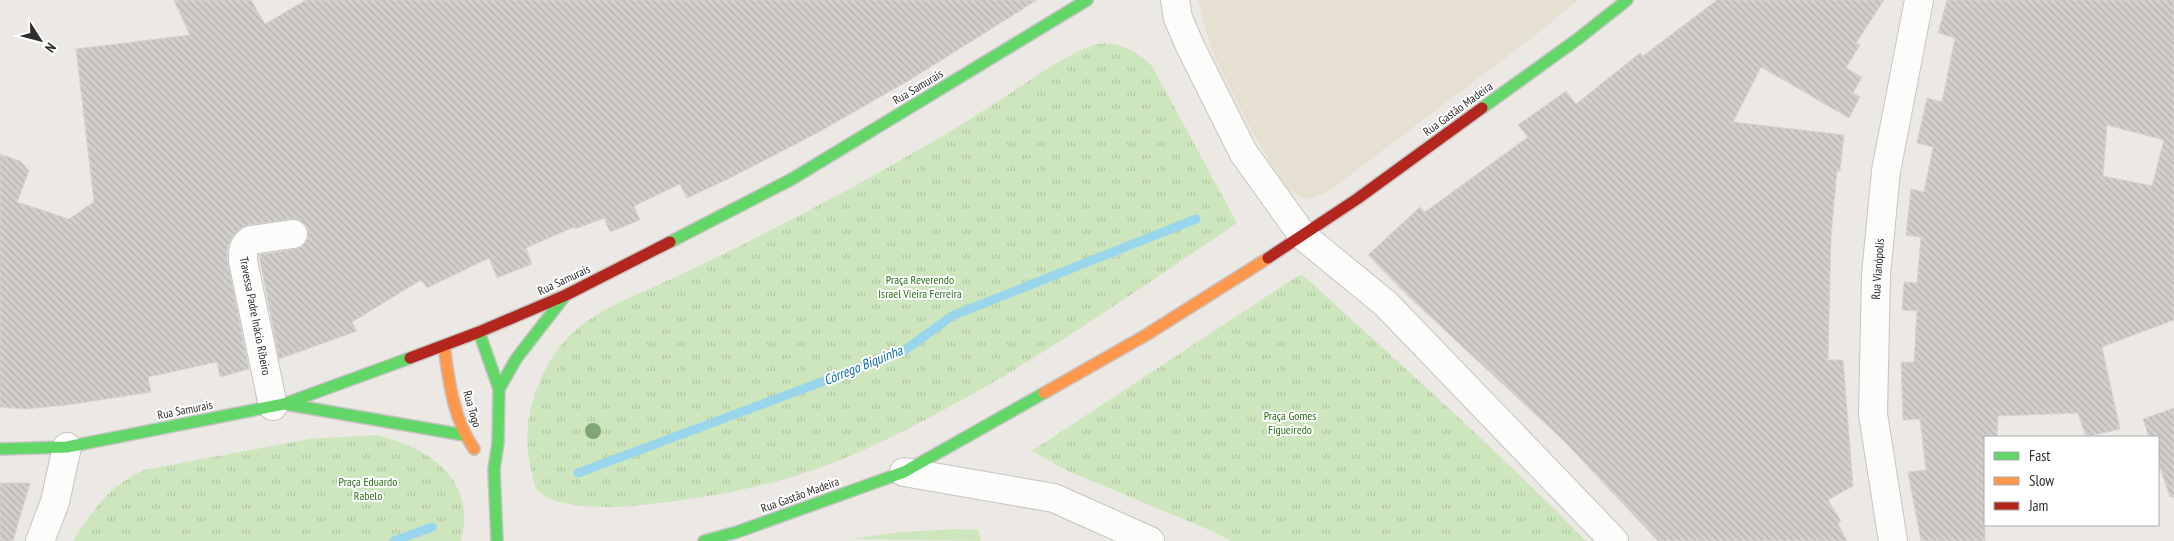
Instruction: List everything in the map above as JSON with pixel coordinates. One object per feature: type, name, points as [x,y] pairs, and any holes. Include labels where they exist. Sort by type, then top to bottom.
[{"type":"street","name":"Rua Samurais","points":[[0,449],[67,447],[278,405],[479,332],[566,295],[792,179],[1087,0]]},
{"type":"street","points":[[1175,0],[1178,18],[1190,46],[1243,152],[1303,236],[1386,304],[1614,541]]},
{"type":"street","name":"Rua Gastão Madeira","points":[[1303,236],[1571,44],[1627,0]]},
{"type":"street","name":"Rua Vianópolis","points":[[1893,541],[1873,414],[1876,275],[1886,171],[1919,0]]},
{"type":"street","name":"Travessa Padre Inácio Ribeiro","points":[[278,405],[243,261],[243,249],[246,243],[251,240],[293,234]]},
{"type":"street","points":[[904,472],[1146,335],[1303,236]]},
{"type":"street","points":[[499,389],[516,359],[566,295]]},
{"type":"street","points":[[479,332],[499,389],[498,443],[494,469],[497,541]]},
{"type":"street","name":"Rua Togo","points":[[444,346],[454,398],[464,435],[494,469]]},
{"type":"street","points":[[278,405],[464,435]]},
{"type":"street","points":[[40,541],[55,502],[67,447]]},
{"type":"street","points":[[904,472],[1054,498],[1150,541]]},
{"type":"street","name":"Rua Gastão Madeira","points":[[704,541],[737,532],[904,472]]},
{"type":"shaded area","points":[[1198,0],[1578,0],[1537,34],[1329,191],[1308,200],[1287,189],[1253,134],[1212,52]]},
{"type":"green space","name":"Praça Reverendo Israel Vieira Ferreira","points":[[1097,44],[1113,44],[1128,48],[1152,66],[1237,223],[1095,319],[986,386],[890,438],[828,465],[785,479],[729,492],[632,506],[581,506],[553,500],[543,495],[536,488],[528,456],[527,439],[528,422],[537,388],[544,372],[563,343],[586,322],[627,299],[777,227],[882,171],[951,131],[1059,62]]},
{"type":"green space","name":"Praça Gomes Figueiredo","points":[[1299,275],[1304,276],[1447,407],[1586,541],[1231,541],[1212,531],[1068,471],[1032,451]]},
{"type":"green space","name":"Praça Eduardo Rabelo","points":[[374,435],[404,443],[432,459],[444,469],[460,494],[464,510],[464,526],[461,541],[73,541],[87,519],[112,491],[121,483],[144,470],[310,439]]},
{"type":"green space","points":[[958,529],[978,530],[981,541],[850,539],[900,532]]},
{"type":"building","points":[[174,0],[251,0],[265,24],[306,0],[1037,0],[913,78],[817,133],[728,179],[687,198],[680,184],[634,206],[640,220],[610,232],[604,218],[575,229],[574,227],[526,248],[532,264],[497,278],[489,258],[427,288],[421,280],[352,322],[357,331],[279,359],[259,255],[302,247],[308,239],[308,231],[306,225],[299,220],[291,219],[248,225],[241,228],[233,236],[228,246],[227,258],[249,369],[220,377],[217,362],[148,377],[151,392],[67,405],[24,409],[0,407],[0,154],[20,161],[29,171],[17,202],[69,219],[94,202],[76,49],[190,35]]},
{"type":"building","points":[[1717,0],[1884,0],[1856,43],[1860,45],[1846,68],[1862,77],[1853,93],[1860,97],[1849,118],[1761,67],[1733,122],[1844,135],[1840,171],[1837,171],[1831,237],[1828,360],[1843,360],[1853,486],[1828,500],[1841,521],[1838,524],[1847,541],[1658,541],[1563,440],[1408,296],[1368,255],[1420,207],[1425,212],[1528,137],[1518,125],[1566,91],[1576,104],[1640,53],[1643,56]]},
{"type":"building","points":[[1947,0],[2174,0],[2174,320],[2102,347],[2120,429],[2086,436],[2078,413],[1998,416],[1997,436],[1984,436],[1985,541],[1921,541],[1908,472],[1926,470],[1920,419],[1903,420],[1901,362],[1914,362],[1917,311],[1902,310],[1904,282],[1917,283],[1921,237],[1906,235],[1911,189],[1924,192],[1933,147],[1917,143],[1927,98],[1942,102],[1955,38],[1938,33]],"holes":[[[2107,125],[2164,140],[2152,186],[2103,176]]]},
{"type":"building","points":[[2174,408],[2174,497],[2170,497],[2159,464],[2159,436],[2149,436],[2143,419]]},
{"type":"building","points":[[0,483],[30,483],[13,541],[0,541]]},
{"type":"waterway","name":"Córrego Biquinha","points":[[578,473],[902,352],[952,316],[1196,219]]},
{"type":"waterway","name":"Córrego Biquinha","points":[[394,541],[432,527]]},
{"type":"traffic: fast","points":[[670,242],[792,179],[1087,0]]},
{"type":"traffic: fast","points":[[1482,108],[1579,38],[1627,0]]},
{"type":"traffic: fast","points":[[499,389],[516,359],[564,297]]},
{"type":"traffic: fast","points":[[479,332],[499,389],[498,443],[494,469],[497,541]]},
{"type":"traffic: fast","points":[[0,449],[67,447],[284,404],[410,358]]},
{"type":"traffic: fast","points":[[704,541],[737,532],[904,472],[1044,393]]},
{"type":"traffic: fast","points":[[285,404],[464,435]]},
{"type":"traffic: slow","points":[[1044,393],[1146,335],[1268,258]]},
{"type":"traffic: slow","points":[[444,346],[453,399],[461,425],[474,449]]},
{"type":"traffic: jam","points":[[1268,258],[1357,199],[1482,108]]},
{"type":"traffic: jam","points":[[410,358],[479,332],[566,295],[670,242]]}]
